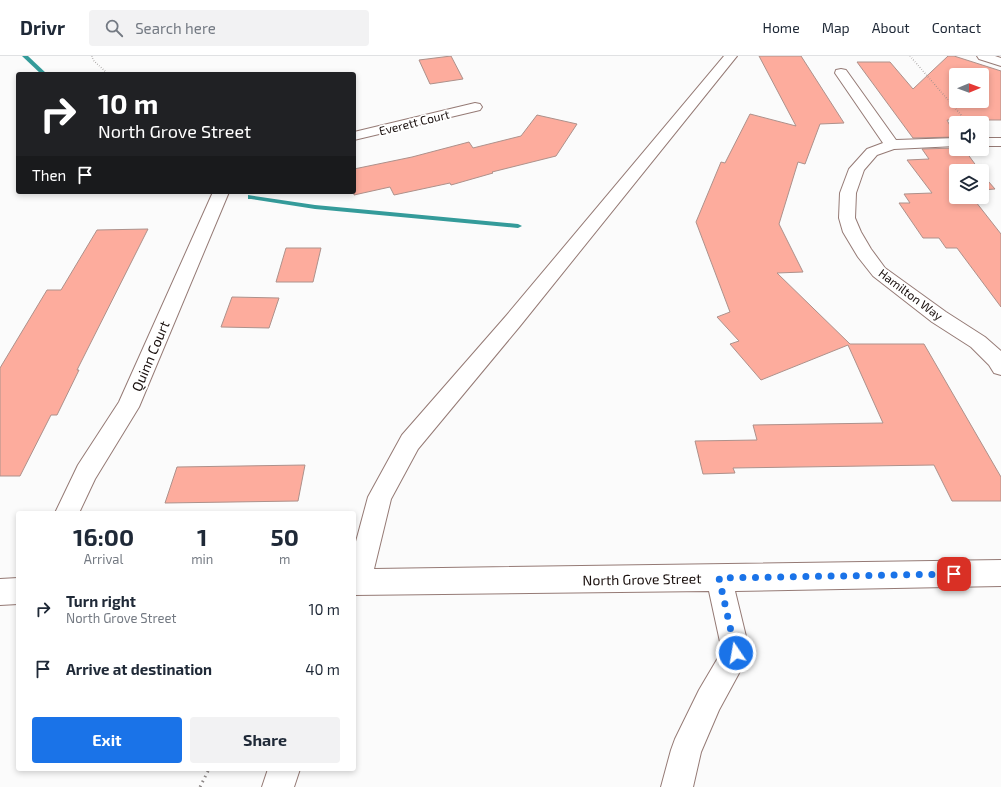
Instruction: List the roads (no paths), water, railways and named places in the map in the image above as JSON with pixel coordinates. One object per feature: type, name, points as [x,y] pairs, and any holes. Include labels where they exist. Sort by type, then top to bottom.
[{"type":"street","points":[[356,582],[380,497],[410,442],[513,321],[731,56]]},
{"type":"street","points":[[983,56],[1001,62]]},
{"type":"street","points":[[841,73],[892,145]]},
{"type":"street","name":"Everett Court","points":[[356,136],[475,107]]},
{"type":"street","name":"Hamilton Way","points":[[949,142],[892,145],[872,152],[857,169],[848,193],[847,218],[852,232],[864,253],[879,272],[939,317],[978,342],[996,359],[1001,366]]},
{"type":"street","points":[[989,142],[1001,142]]},
{"type":"street","name":"Quinn Court","points":[[68,511],[86,472],[128,407],[220,194]]},
{"type":"street","name":"North Grove Street","points":[[356,582],[1001,573]]},
{"type":"street","points":[[676,787],[686,750],[709,700],[736,653],[719,578]]},
{"type":"street","points":[[0,592],[16,591]]},
{"type":"street","points":[[278,787],[283,771]]},
{"type":"waterway","points":[[25,56],[42,72]]},
{"type":"waterway","points":[[251,197],[315,207],[518,226]]}]
